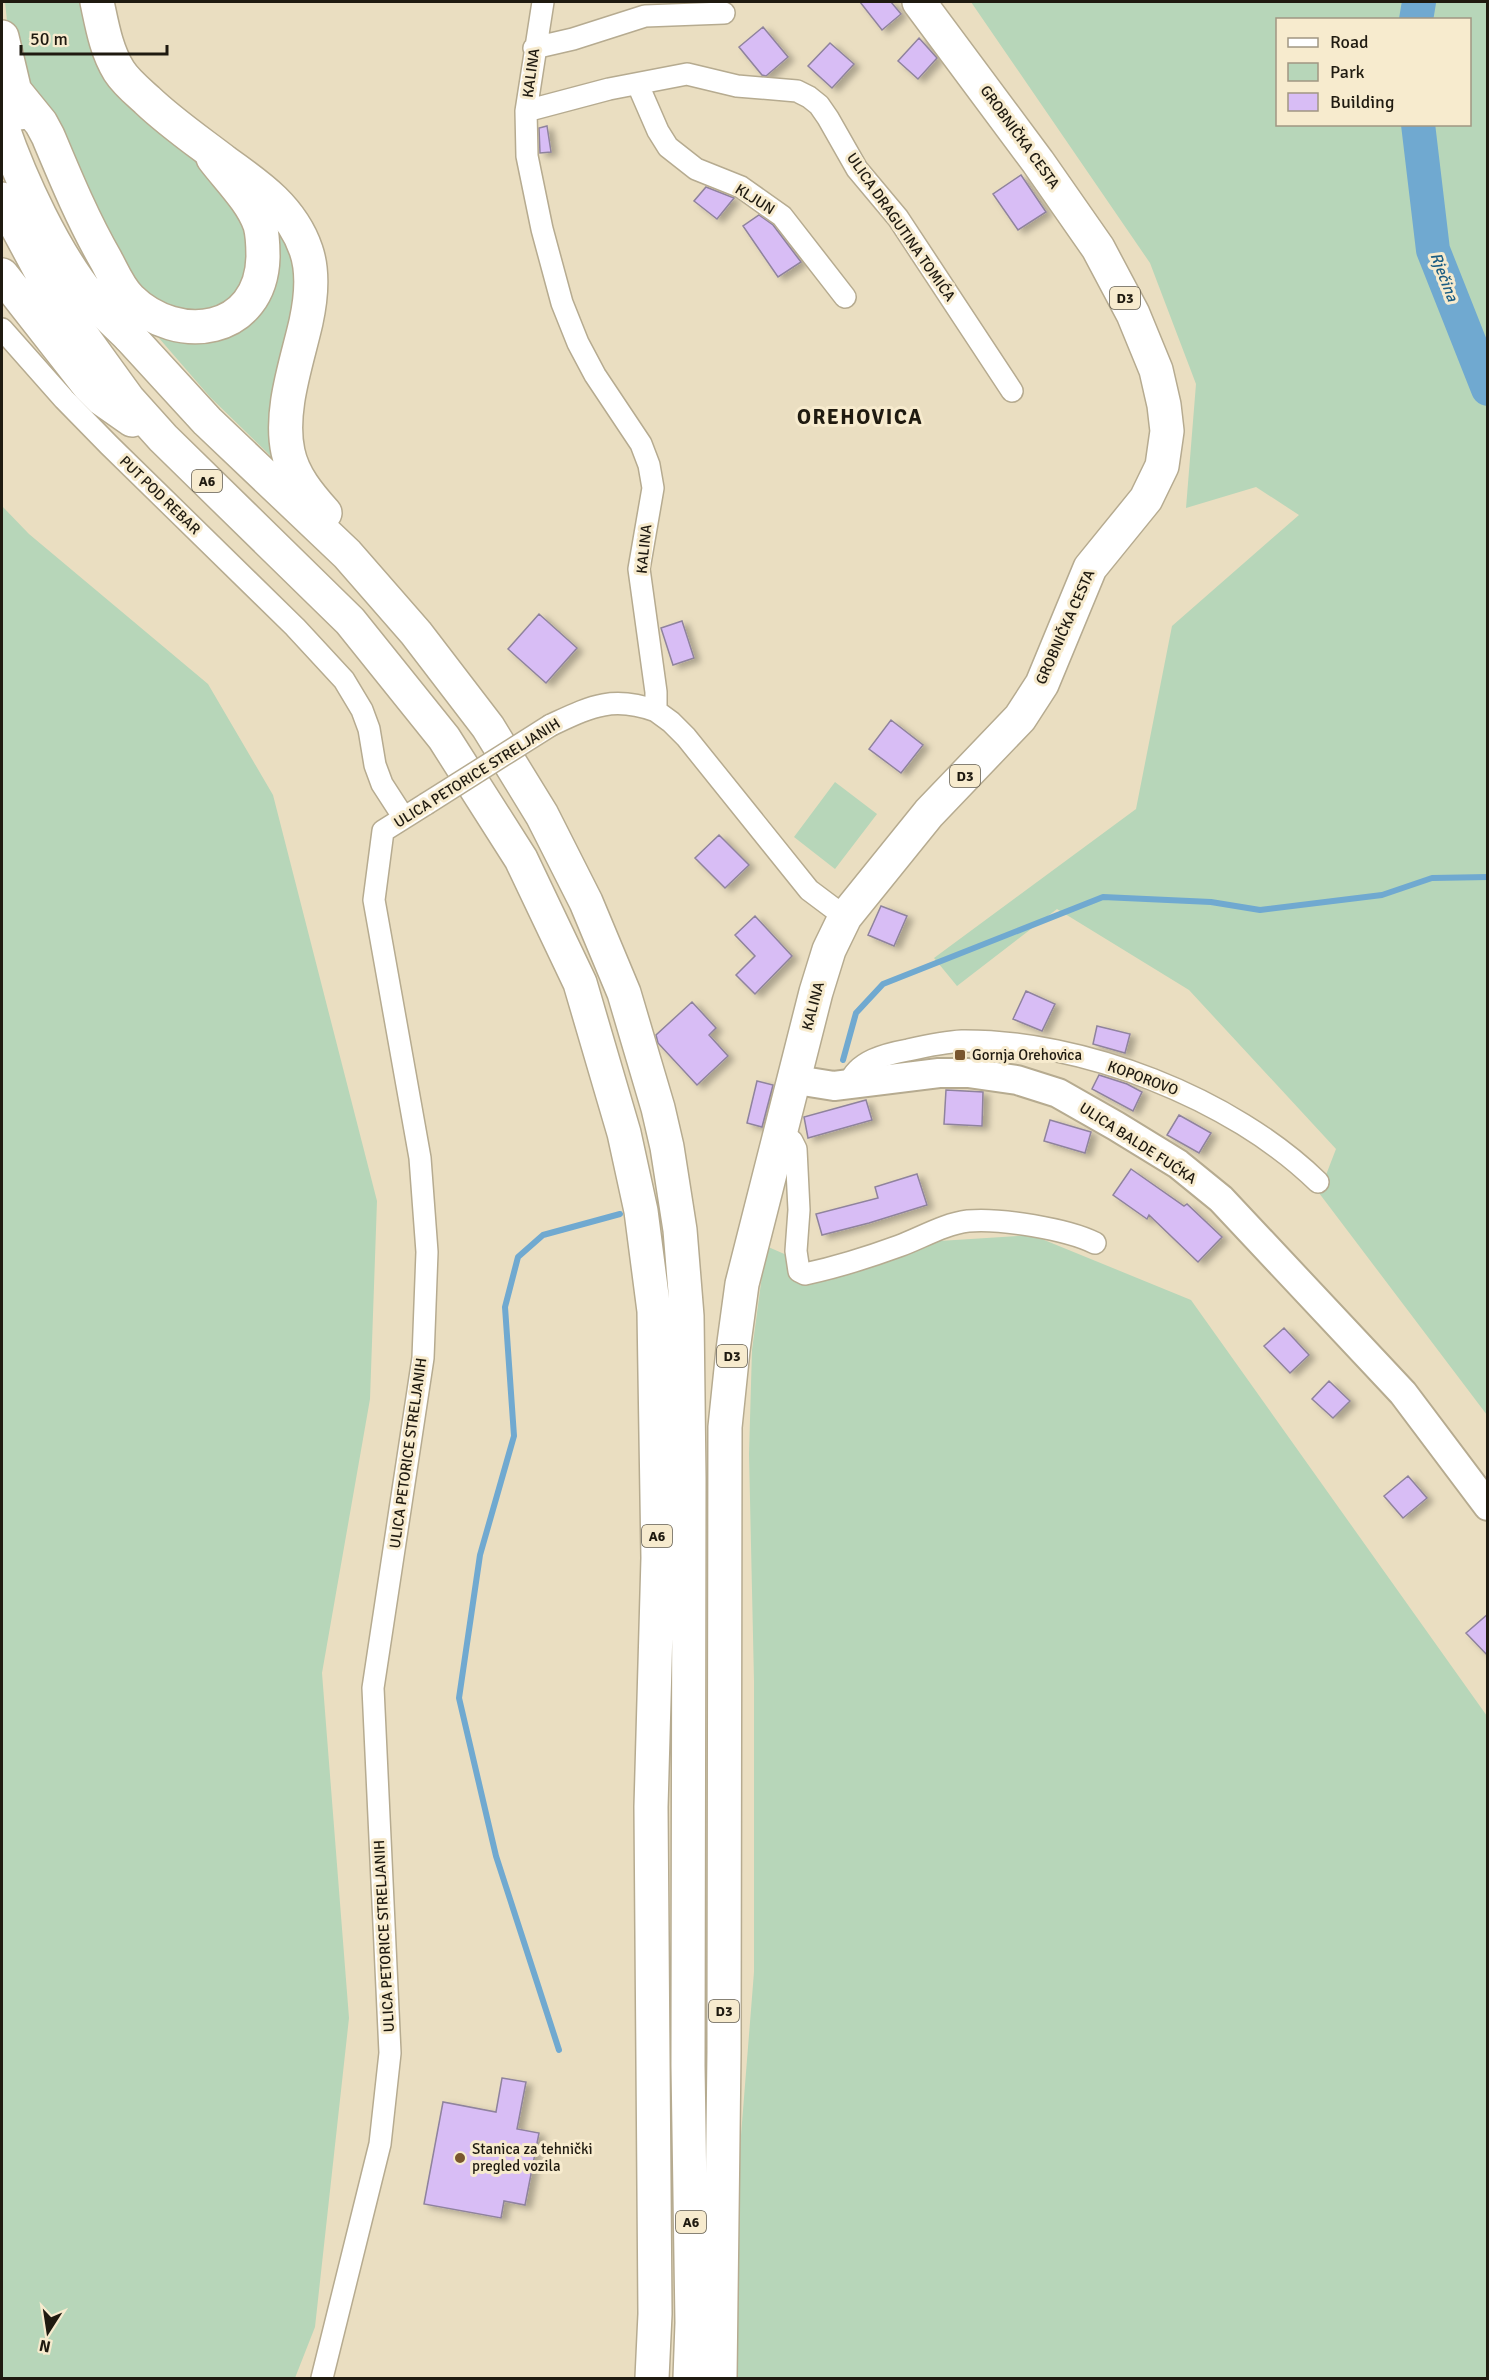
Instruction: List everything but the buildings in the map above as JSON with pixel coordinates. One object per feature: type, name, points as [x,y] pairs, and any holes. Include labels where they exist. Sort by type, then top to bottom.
[{"type":"main road","points":[[97,2],[108,47],[122,75],[157,110],[275,200],[292,220],[307,252],[311,288],[310,305],[289,400],[286,429],[288,451],[309,495],[352,544],[369,570],[375,585]]},
{"type":"main road","name":"GROBNIČKA CESTA","points":[[845,917],[929,813],[1020,718],[1042,684],[1090,568],[1146,499],[1162,466],[1167,430],[1156,370],[1133,314],[1098,248],[1038,162],[919,2]]},
{"type":"main road","points":[[2,37],[22,119],[63,222],[81,259],[130,337]]},
{"type":"main road","points":[[15,91],[41,123],[48,136],[89,231],[122,290],[130,299],[153,315],[183,326],[201,327],[228,321],[241,313],[250,301],[260,278],[263,247],[259,224],[254,212],[202,145]]},
{"type":"main road","points":[[2,126],[24,183],[71,269],[89,295],[130,337]]},
{"type":"main road","name":"A6","points":[[2,199],[55,298],[128,399],[163,438],[350,621],[444,738],[521,859],[580,983],[624,1133],[641,1211],[654,1311],[658,1558],[651,1807],[655,2314],[652,2379]]},
{"type":"main road","points":[[2,275],[88,386],[118,411],[163,438]]},
{"type":"main road","name":"A6","points":[[130,337],[207,421],[347,554],[416,633],[488,727],[548,825],[586,902],[624,993],[658,1108],[667,1147],[680,1230],[688,1347],[688,2066],[692,2323],[690,2379]]},
{"type":"main road","name":"KALINA","points":[[795,1076],[829,950],[845,917]]},
{"type":"main road","name":"ULICA BALDE FUĆKA","points":[[795,1076],[822,1084],[849,1084],[939,1073],[968,1073],[1017,1080],[1058,1093],[1116,1125],[1178,1164],[1221,1199],[1403,1393],[1488,1506]]},
{"type":"main road","name":"D3","points":[[720,2379],[724,2029],[725,1428],[742,1284],[795,1076]]},
{"type":"street","name":"KALINA","points":[[543,2],[534,48],[526,111],[527,156],[542,229],[562,303],[578,343],[595,375],[641,444],[649,465],[653,488],[639,569],[656,692],[656,711]]},
{"type":"street","points":[[534,48],[573,39],[645,16],[724,13]]},
{"type":"street","name":"ULICA DRAGUTINA TOMIĆA","points":[[526,111],[609,89],[687,74],[737,86],[797,90],[819,105],[857,169],[898,218],[1012,392]]},
{"type":"street","name":"KLJUN","points":[[638,85],[658,131],[668,147],[696,169],[741,187],[782,216],[845,297]]},
{"type":"street","name":"PUT POD REBAR","points":[[2,329],[64,399],[323,656],[344,680],[362,710],[369,729],[375,765],[382,784],[404,818]]},
{"type":"street","name":"ULICA PETORICE STRELJANIH","points":[[322,2379],[380,2144],[390,2053],[373,1688],[423,1358],[427,1252],[420,1158],[374,900],[383,831],[550,726],[590,707],[604,704],[638,704],[656,711]]},
{"type":"street","points":[[656,711],[686,737],[809,890],[845,917]]},
{"type":"street","name":"KOPOROVO","points":[[849,1084],[853,1074],[865,1064],[900,1051],[931,1045],[961,1041],[1046,1049],[1104,1064],[1179,1090],[1216,1109],[1275,1146],[1318,1182]]},
{"type":"street","points":[[781,1133],[792,1141],[796,1149],[799,1210],[796,1251],[800,1271],[805,1274],[900,1246],[928,1233],[968,1221],[1038,1227],[1085,1238],[1095,1243]]},
{"type":"green space","points":[[5,2],[89,2],[161,120],[250,221],[253,267],[222,317],[143,303],[29,100],[8,30]]},
{"type":"green space","points":[[971,2],[1487,2],[1487,1415],[1319,1193],[1336,1149],[1189,990],[1057,909],[957,986],[934,958],[1136,809],[1172,626],[1299,515],[1256,487],[1186,508],[1196,384],[1150,263]]},
{"type":"green space","points":[[271,229],[284,231],[296,271],[282,467],[210,397],[139,315],[218,333]]},
{"type":"green space","points":[[2,506],[29,534],[208,684],[273,795],[377,1201],[370,1399],[322,1673],[349,2018],[315,2327],[295,2378],[2,2378]]},
{"type":"green space","points":[[835,782],[877,814],[835,869],[794,837]]},
{"type":"green space","points":[[1032,1235],[1191,1300],[1487,1716],[1487,2378],[736,2378],[738,2173],[754,1972],[754,1681],[749,1454],[752,1350],[766,1246],[805,1263],[892,1244]]},
{"type":"waterway","name":"Rječina","points":[[1416,18],[1419,2]]},
{"type":"waterway","name":"Rječina","points":[[1418,126],[1433,250],[1488,389]]},
{"type":"waterway","points":[[843,1060],[856,1013],[883,984],[1103,897],[1211,902],[1260,910],[1382,895],[1432,878],[1488,877]]},
{"type":"waterway","points":[[559,2050],[496,1856],[459,1698],[480,1555],[514,1436],[505,1307],[518,1257],[543,1235],[620,1214]]},
{"type":"place","name":"Gornja Orehovica","points":[[960,1055]]},
{"type":"place","name":"Stanica za tehnički pregled vozila","points":[[460,2158]]},
{"type":"district","name":"OREHOVICA","points":[[860,417]]}]
